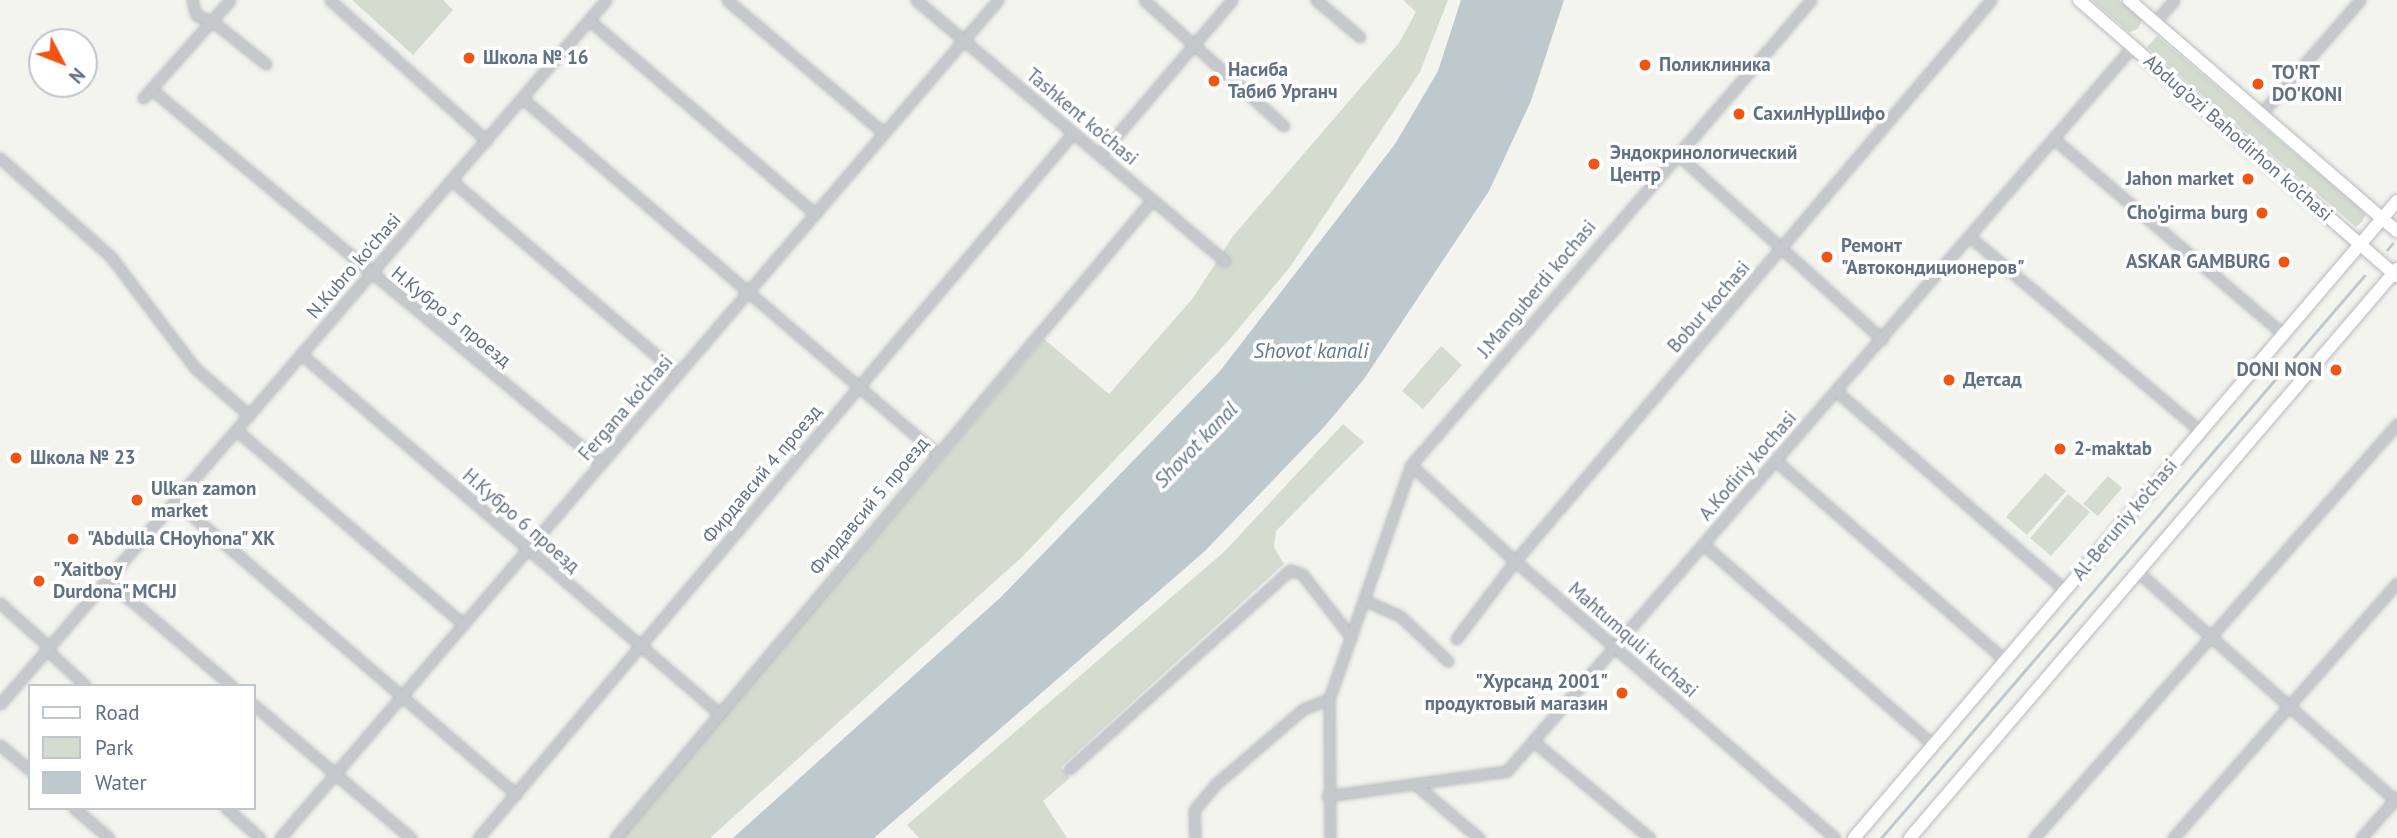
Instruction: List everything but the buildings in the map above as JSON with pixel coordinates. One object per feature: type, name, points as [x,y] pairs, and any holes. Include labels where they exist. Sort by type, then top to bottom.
[{"type":"main road","name":"Abdug’ozi Bahodirhon ko’chasi","points":[[2079,0],[2359,244],[2396,273]]},
{"type":"main road","name":"Abdug’ozi Bahodirhon ko’chasi","points":[[2129,0],[2397,231]]},
{"type":"main road","name":"Al-Beruniy ko’chasi","points":[[1854,838],[2397,201]]},
{"type":"main road","points":[[1910,838],[2396,273]]},
{"type":"street","points":[[192,0],[196,15],[212,21],[266,64]]},
{"type":"street","points":[[143,98],[230,0]]},
{"type":"street","points":[[330,0],[485,140]]},
{"type":"street","name":"N.Kubro ko'chasi","points":[[0,704],[606,0]]},
{"type":"street","points":[[727,0],[884,133]]},
{"type":"street","name":"Tashkent ko'chasi","points":[[916,0],[1225,261]]},
{"type":"street","name":"Fergana ko'chasi","points":[[280,838],[998,0]]},
{"type":"street","points":[[1144,0],[1284,126]]},
{"type":"street","points":[[1100,155],[1232,0]]},
{"type":"street","points":[[1316,0],[1360,37]]},
{"type":"street","name":"J.Manguberdi kochasi","points":[[1330,838],[1327,796],[1329,699],[1411,465],[1676,153],[1811,0]]},
{"type":"street","name":"Bobur kochasi","points":[[1456,639],[1515,561],[1991,0]]},
{"type":"street","points":[[2155,22],[2174,0]]},
{"type":"street","points":[[2261,114],[2360,0]]},
{"type":"street","points":[[589,20],[815,214]]},
{"type":"street","name":"A.Kodiriy kochasi","points":[[1327,796],[1507,771],[2133,46]]},
{"type":"street","name":"Н.Кубро 5 проезд","points":[[151,89],[601,463]]},
{"type":"street","points":[[522,98],[936,453]]},
{"type":"street","name":"Фирдавсий 4 проезд","points":[[478,838],[1073,133]]},
{"type":"street","points":[[2054,139],[2283,334]]},
{"type":"street","points":[[1676,153],[1882,339]]},
{"type":"street","points":[[0,158],[111,257],[195,368],[249,415]]},
{"type":"street","points":[[451,180],[678,374]]},
{"type":"street","name":"Фирдавсий 5 проезд","points":[[615,838],[936,453],[1152,200]]},
{"type":"street","points":[[1970,237],[2200,431]]},
{"type":"street","name":"Н.Кубро 6 проезд","points":[[302,354],[719,713]]},
{"type":"street","points":[[1836,391],[2065,590]]},
{"type":"street","points":[[2034,838],[2397,424]]},
{"type":"street","points":[[236,430],[463,624]]},
{"type":"street","points":[[1776,461],[2005,660]]},
{"type":"street","name":"Mahtumquli kuchasi","points":[[1411,465],[1515,561],[1835,838]]},
{"type":"street","points":[[175,501],[516,794]]},
{"type":"street","points":[[1704,545],[1933,745]]},
{"type":"street","points":[[1069,769],[1290,570],[1302,574],[1351,638]]},
{"type":"street","points":[[2138,572],[2288,707],[2396,799],[2361,838]]},
{"type":"street","points":[[107,580],[230,684]]},
{"type":"street","points":[[2173,838],[2397,583]]},
{"type":"street","points":[[1364,600],[1400,616],[1448,661]]},
{"type":"street","points":[[0,603],[84,684]]},
{"type":"street","points":[[1195,838],[1194,810],[1217,783],[1303,709],[1329,699]]},
{"type":"street","points":[[256,707],[411,838]]},
{"type":"street","points":[[1533,741],[1650,838]]},
{"type":"street","points":[[0,745],[28,768]]},
{"type":"street","points":[[1415,784],[1479,838]]},
{"type":"street","points":[[76,810],[109,838]]},
{"type":"street","points":[[228,810],[260,838]]},
{"type":"green space","points":[[352,0],[443,0],[453,10],[413,55]]},
{"type":"green space","points":[[1403,0],[1448,0],[1420,72],[1290,267],[1229,340],[1022,557],[710,838],[620,838],[1044,339],[1109,394],[1193,298],[1233,236],[1399,43],[1416,12]]},
{"type":"green space","points":[[2092,0],[2119,0],[2142,20],[2138,29],[2129,32]]},
{"type":"green space","points":[[2157,36],[2366,214],[2362,222],[2356,227],[2147,47]]},
{"type":"green space","points":[[1441,346],[1462,365],[1423,409],[1402,391]]},
{"type":"green space","points":[[1343,424],[1364,442],[1276,531],[1274,547],[1284,564],[1061,767],[1070,778],[1043,801],[1067,838],[919,838],[907,825],[1225,551]]},
{"type":"green space","points":[[2045,473],[2066,491],[2027,535],[2006,517]]},
{"type":"green space","points":[[2108,476],[2122,488],[2098,516],[2083,504]]},
{"type":"green space","points":[[2068,494],[2090,512],[2051,556],[2030,538]]},
{"type":"water","name":"Shovot kanali","points":[[1461,0],[1564,0],[1531,101],[1489,191],[1364,379],[1325,426],[1205,551],[874,838],[733,838],[1001,597],[1220,371],[1395,144],[1438,71]]},
{"type":"waterway","points":[[2387,250],[2392,244]]},
{"type":"waterway","points":[[1881,838],[2364,276]]},
{"type":"place","name":"Школа № 16","points":[[469,58]]},
{"type":"place","name":"Поликлиника","points":[[1645,65]]},
{"type":"place","name":"Насиба Табиб Урганч","points":[[1214,81]]},
{"type":"place","name":"TO'RT DO'KONI","points":[[2258,84]]},
{"type":"place","name":"СахилНурШифо","points":[[1739,114]]},
{"type":"place","name":"Эндокринологический Центр","points":[[1594,164]]},
{"type":"place","name":"Jahon market","points":[[2248,179]]},
{"type":"place","name":"Cho'girma burg","points":[[2262,213]]},
{"type":"place","name":"Ремонт \"Автокондиционеров\"","points":[[1827,257]]},
{"type":"place","name":"ASKAR GAMBURG","points":[[2284,262]]},
{"type":"place","name":"DONI NON","points":[[2336,370]]},
{"type":"place","name":"Детсад","points":[[1949,380]]},
{"type":"place","name":"2-maktab","points":[[2060,449]]},
{"type":"place","name":"Школа № 23","points":[[16,458]]},
{"type":"place","name":"Ulkan zamon market","points":[[137,500]]},
{"type":"place","name":"\"Abdulla CHoyhona\" XK","points":[[73,539]]},
{"type":"place","name":"\"Xaitboy Durdona\" MCHJ","points":[[39,581]]},
{"type":"place","name":"\"Хурсанд 2001\" продуктовый магазин","points":[[1622,693]]},
{"type":"water label","name":"Shovot kanal","points":[[1196,445]]}]
